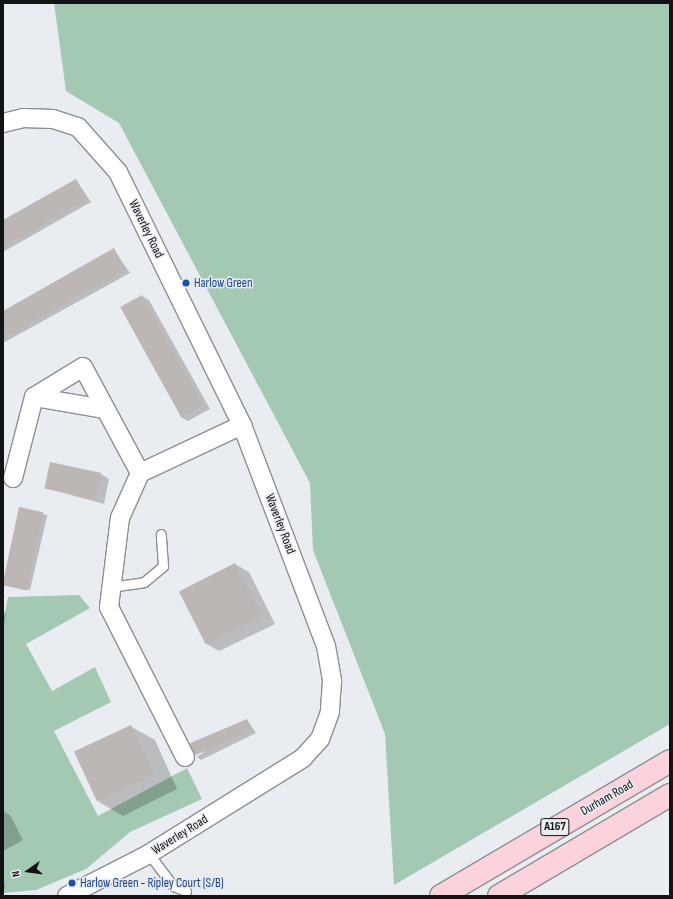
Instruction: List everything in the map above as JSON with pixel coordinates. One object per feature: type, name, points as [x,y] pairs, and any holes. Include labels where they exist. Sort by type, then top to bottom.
[{"type":"main road","name":"Durham Road","points":[[441,896],[670,761]]},
{"type":"main road","name":"A167","points":[[499,896],[670,795]]},
{"type":"street","name":"Waverley Road","points":[[3,123],[23,118],[53,119],[78,127],[102,151],[118,172],[242,424],[326,646],[332,681],[330,712],[320,740],[303,758],[149,854],[67,896]]},
{"type":"street","points":[[13,478],[34,396],[83,367],[140,473]]},
{"type":"street","points":[[34,396],[105,409]]},
{"type":"street","points":[[185,757],[109,607],[110,587],[120,518],[140,473],[242,424]]},
{"type":"lane","points":[[110,587],[144,582],[163,566],[160,534]]},
{"type":"lane","points":[[641,812],[670,800]]},
{"type":"lane","points":[[149,854],[173,886],[186,891]]},
{"type":"green space","points":[[54,3],[670,3],[670,724],[394,885],[385,734],[313,550],[310,483],[119,123],[66,91]]},
{"type":"green space","points":[[79,595],[90,608],[26,644],[52,691],[95,667],[111,702],[54,731],[98,816],[187,768],[202,799],[130,832],[86,869],[36,890],[3,893],[3,624],[8,597]]},
{"type":"building","points":[[76,179],[88,199],[3,247],[3,220]]},
{"type":"building","points":[[114,248],[126,270],[3,338],[3,311]]},
{"type":"building","points":[[142,295],[203,405],[181,417],[120,307]]},
{"type":"building","points":[[50,462],[101,473],[95,499],[44,488]]},
{"type":"building","points":[[19,507],[43,512],[27,590],[3,585]]},
{"type":"building","points":[[235,563],[262,616],[206,644],[179,592]]},
{"type":"building","points":[[247,719],[252,731],[195,755],[190,743]]},
{"type":"building","points":[[131,725],[154,775],[97,801],[74,752]]},
{"type":"place","name":"Harlow Green","points":[[186,283]]},
{"type":"place","name":"Harlow Green - Ripley Court (S/B)","points":[[72,883]]}]
